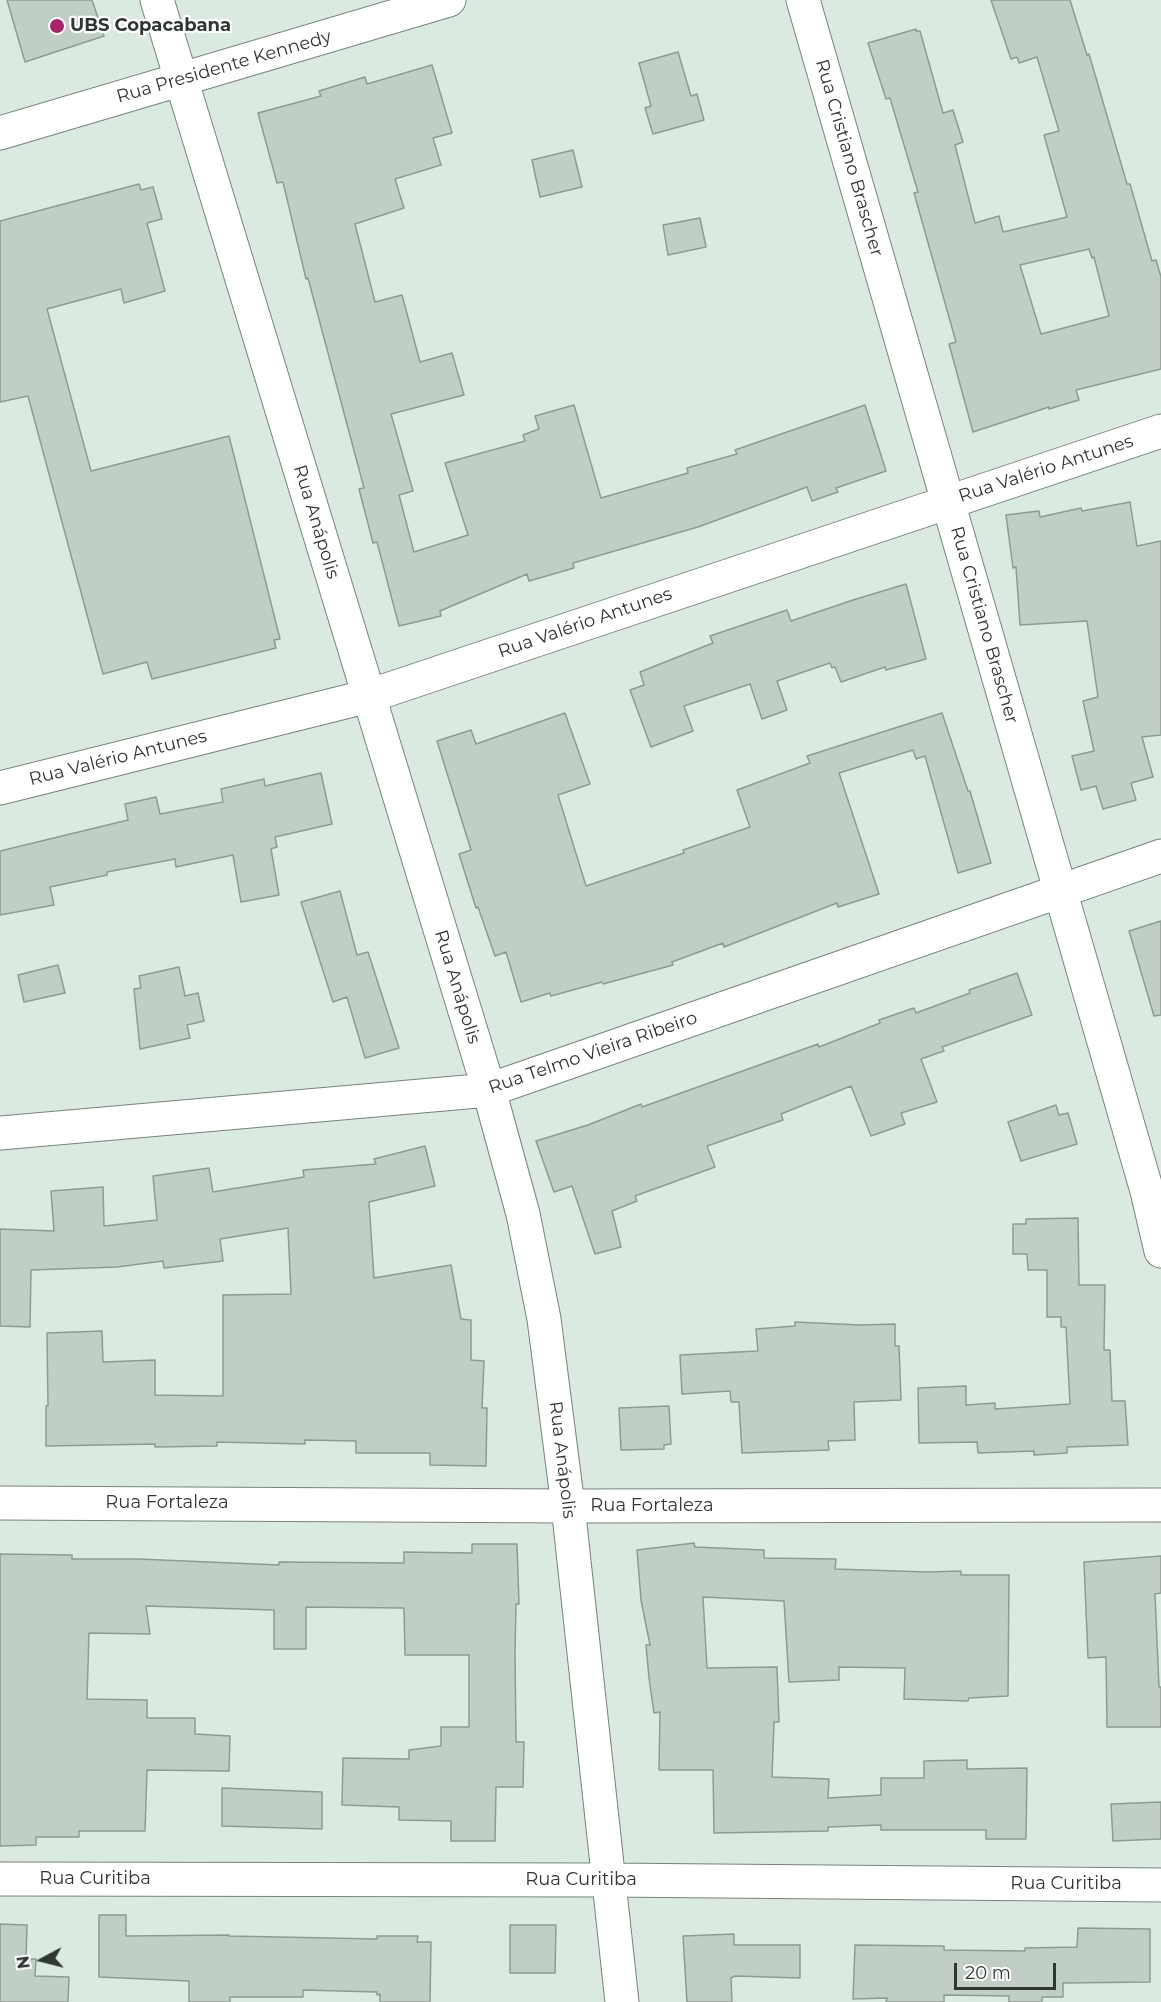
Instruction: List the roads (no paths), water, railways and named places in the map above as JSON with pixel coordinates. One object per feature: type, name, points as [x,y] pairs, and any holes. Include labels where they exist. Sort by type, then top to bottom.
[{"type":"street","name":"Rua Anápolis","points":[[157,0],[489,1090],[523,1214],[544,1319],[568,1506],[622,2002]]},
{"type":"street","name":"Rua Presidente Kennedy","points":[[0,133],[449,0]]},
{"type":"street","name":"Rua Cristiano Brascher","points":[[803,0],[1148,1191],[1161,1251]]},
{"type":"street","name":"Rua Valério Antunes","points":[[0,788],[369,696],[1161,430]]},
{"type":"street","name":"Rua Telmo Vieira Ribeiro","points":[[0,1133],[489,1090],[1161,856]]},
{"type":"street","name":"Rua Fortaleza","points":[[0,1503],[568,1506],[1161,1505]]},
{"type":"street","name":"Rua Curitiba","points":[[0,1879],[608,1880],[1161,1885]]},
{"type":"place","name":"UBS Copacabana","points":[[57,26]]}]
